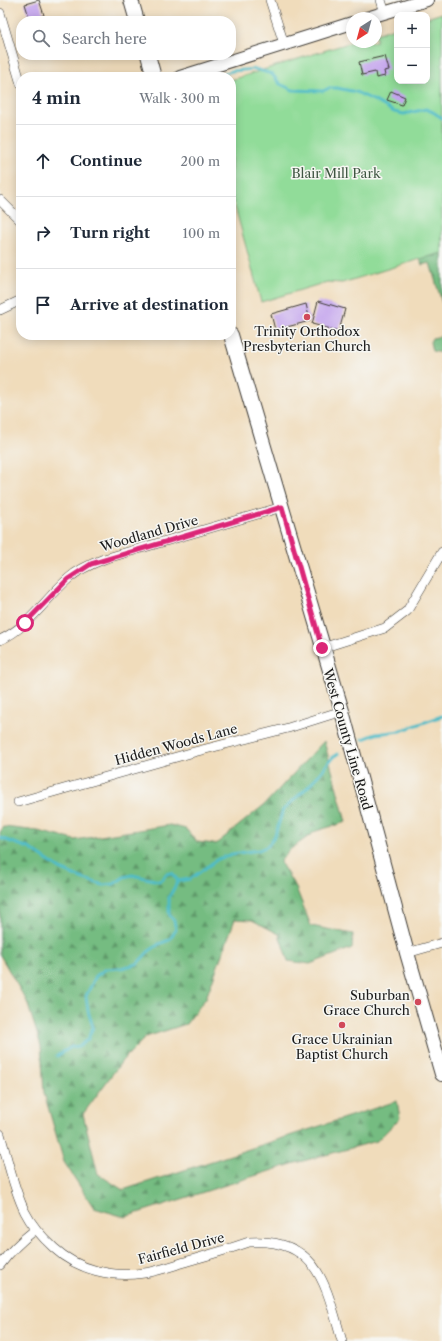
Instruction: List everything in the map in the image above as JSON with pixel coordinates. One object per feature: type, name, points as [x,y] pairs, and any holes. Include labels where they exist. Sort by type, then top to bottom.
[{"type":"main road","points":[[131,0],[136,16]]},
{"type":"main road","points":[[382,14],[427,0]]},
{"type":"main road","points":[[236,59],[346,25]]},
{"type":"main road","points":[[149,60],[153,72]]},
{"type":"main road","points":[[196,72],[234,60]]},
{"type":"main road","name":"West County Line Road","points":[[232,340],[322,648],[342,711],[407,953],[442,1074]]},
{"type":"street","points":[[270,0],[284,44]]},
{"type":"street","points":[[381,0],[385,13]]},
{"type":"street","points":[[0,13],[17,72]]},
{"type":"street","points":[[0,200],[16,216]]},
{"type":"street","points":[[0,310],[16,302]]},
{"type":"street","name":"Woodland Drive","points":[[0,640],[14,632],[25,623],[68,579],[91,564],[282,507]]},
{"type":"street","points":[[322,648],[385,628],[392,623],[407,611],[442,552]]},
{"type":"street","name":"Hidden Woods Lane","points":[[18,802],[194,752],[288,728],[342,711]]},
{"type":"street","points":[[407,953],[442,943]]},
{"type":"street","name":"Fairfield Drive","points":[[0,1134],[19,1200],[26,1214],[36,1230],[60,1253],[72,1261],[86,1267],[115,1274],[145,1273],[249,1242],[264,1241],[278,1243],[299,1252],[310,1261],[323,1280],[342,1341]]},
{"type":"street","points":[[0,1265],[20,1242],[36,1230]]},
{"type":"green space","name":"Blair Mill Park","points":[[442,13],[442,253],[342,283],[327,282],[261,302],[236,210],[236,78],[346,44],[346,48],[382,48],[382,32],[394,28],[394,84],[430,84],[430,17]]},
{"type":"green space","points":[[442,236],[442,303],[430,263],[422,265],[420,259],[416,260]]},
{"type":"green space","points":[[442,336],[442,353],[432,351],[430,342],[432,338]]},
{"type":"green space","points":[[324,741],[346,822],[316,831],[288,851],[280,862],[296,888],[311,926],[353,934],[352,948],[310,964],[288,961],[279,934],[252,920],[235,919],[206,998],[186,1024],[146,1037],[122,1061],[83,1114],[98,1174],[123,1190],[397,1101],[400,1118],[377,1141],[292,1164],[125,1217],[94,1208],[64,1162],[44,1093],[41,1046],[27,1002],[0,955],[0,832],[4,827],[38,831],[75,840],[170,825],[186,829],[197,842],[216,844],[264,805]]},
{"type":"building","points":[[39,0],[44,15],[29,16],[25,4]]},
{"type":"building","points":[[385,56],[389,70],[384,71],[385,76],[376,78],[375,72],[362,75],[359,62]]},
{"type":"building","points":[[391,91],[405,97],[402,105],[387,100]]},
{"type":"building","points":[[318,301],[345,309],[339,331],[312,324]]},
{"type":"building","points":[[306,304],[310,321],[275,330],[271,314]]},
{"type":"waterway","points":[[229,72],[255,69],[272,74],[280,84],[293,90],[323,91],[329,88],[337,88],[356,92],[394,112],[404,114],[426,109],[442,118]]},
{"type":"waterway","points":[[363,739],[376,734],[400,731],[442,716]]},
{"type":"waterway","points":[[57,1056],[71,1047],[80,1046],[88,1039],[93,1027],[88,1011],[86,996],[96,976],[106,969],[121,968],[137,964],[148,952],[159,944],[169,940],[176,930],[174,921],[169,914],[169,897],[178,881],[190,879],[218,859],[232,854],[259,850],[268,846],[275,835],[283,810],[311,784],[333,757],[338,754]]},
{"type":"waterway","points":[[0,838],[29,848],[60,869],[103,885],[114,884],[124,877],[132,875],[159,881],[163,879],[166,874],[172,873],[178,881]]},
{"type":"place","name":"Trinity Orthodox Presbyterian Church","points":[[307,317]]},
{"type":"place","name":"Suburban Grace Church","points":[[418,1002]]},
{"type":"place","name":"Grace Ukrainian Baptist Church","points":[[342,1025]]},
{"type":"route","points":[[25,623],[68,579],[79,570],[91,564],[282,507],[322,648]]}]
